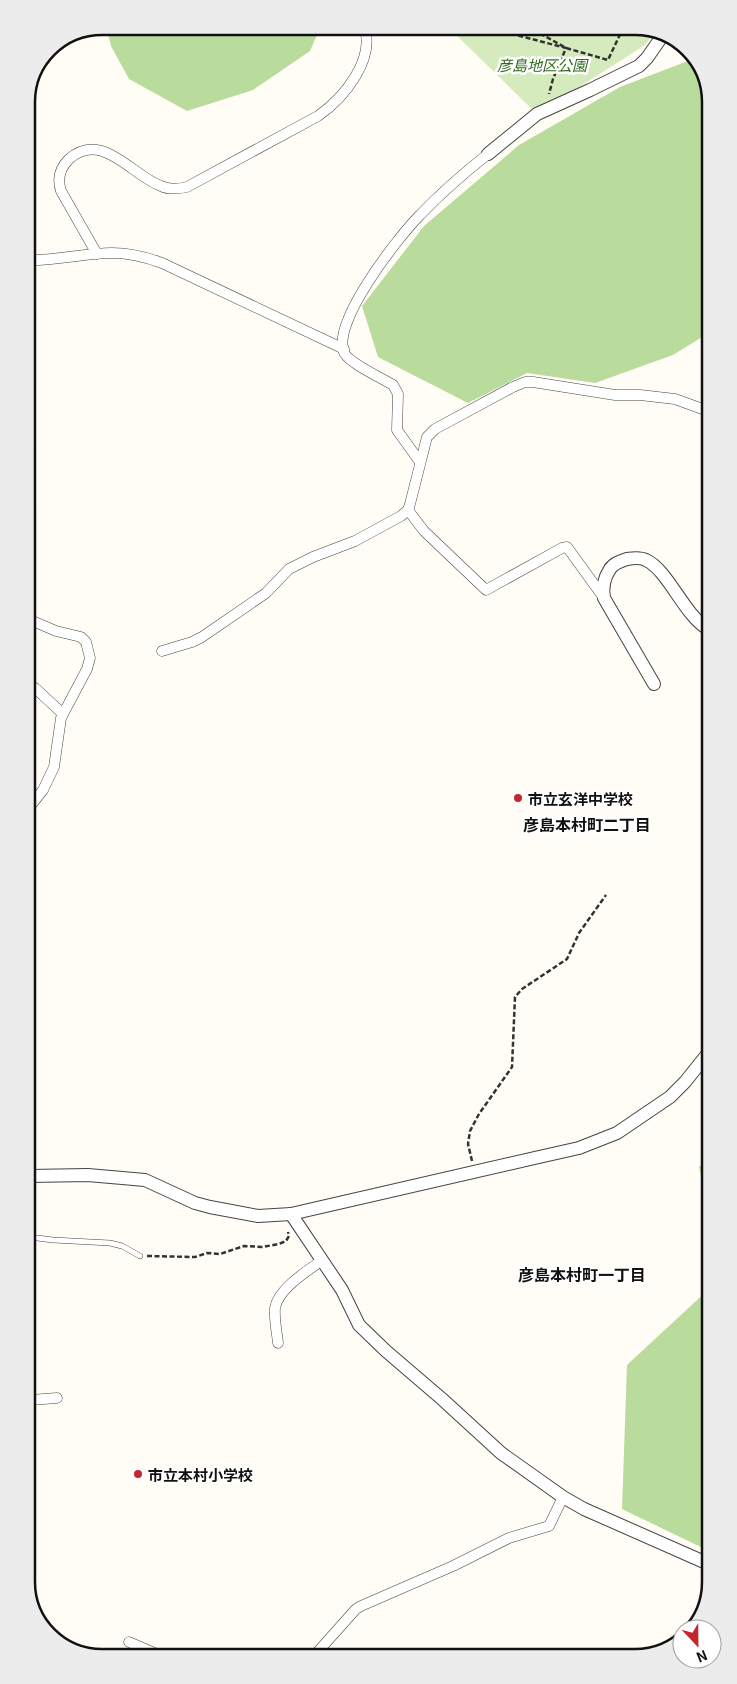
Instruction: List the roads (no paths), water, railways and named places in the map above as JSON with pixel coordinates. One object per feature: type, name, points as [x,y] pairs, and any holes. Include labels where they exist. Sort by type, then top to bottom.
[{"type":"street","points":[[97,254],[61,191],[59,184],[61,170],[72,157],[88,149],[104,151],[160,186],[172,189],[187,187],[318,116],[337,101],[365,56],[368,47],[367,35]]},
{"type":"street","points":[[420,462],[397,430],[398,394],[396,390],[387,381],[351,360],[345,354],[343,336],[347,322],[363,289],[420,215],[488,154],[536,114],[639,66],[660,40]]},
{"type":"street","points":[[35,260],[124,253],[148,258],[344,349]]},
{"type":"street","points":[[162,651],[202,637],[266,593],[289,569],[313,557],[355,541],[401,516],[408,510],[427,437],[436,430],[513,387],[525,382],[533,382],[614,395],[640,395],[675,399],[702,409]]},
{"type":"street","points":[[408,510],[424,531],[486,590],[567,547],[604,598],[654,684]]},
{"type":"street","points":[[604,598],[602,587],[605,578],[615,564],[632,558],[646,560],[659,570],[702,625]]},
{"type":"street","points":[[35,622],[56,631],[81,637],[86,642],[90,658],[88,670],[59,724],[54,767],[43,790],[35,800]]},
{"type":"street","points":[[35,688],[64,714]]},
{"type":"street","points":[[35,1176],[88,1175],[146,1180],[210,1207],[258,1216],[291,1214],[579,1148],[616,1133],[670,1097],[702,1061]]},
{"type":"street","points":[[291,1214],[342,1290],[359,1325],[501,1452],[563,1497],[598,1516],[702,1561]]},
{"type":"street","points":[[278,1344],[275,1308],[278,1300],[298,1278],[321,1261]]},
{"type":"street","points":[[35,1400],[58,1398]]},
{"type":"street","points":[[320,1649],[356,1609],[361,1606],[453,1566],[509,1538],[549,1526],[563,1497]]},
{"type":"street","points":[[130,1642],[146,1649]]},
{"type":"lane","points":[[35,1238],[110,1243],[122,1246],[140,1256]]},
{"type":"place","name":"市立玄洋中学校","points":[[518,798]]},
{"type":"place","name":"市立本村小学校","points":[[138,1474]]},
{"type":"district","name":"彦島本村町二丁目","points":[[587,824]]},
{"type":"district","name":"彦島本村町一丁目","points":[[582,1274]]},
{"type":"park label","name":"彦島地区公園","points":[[542,64]]}]
